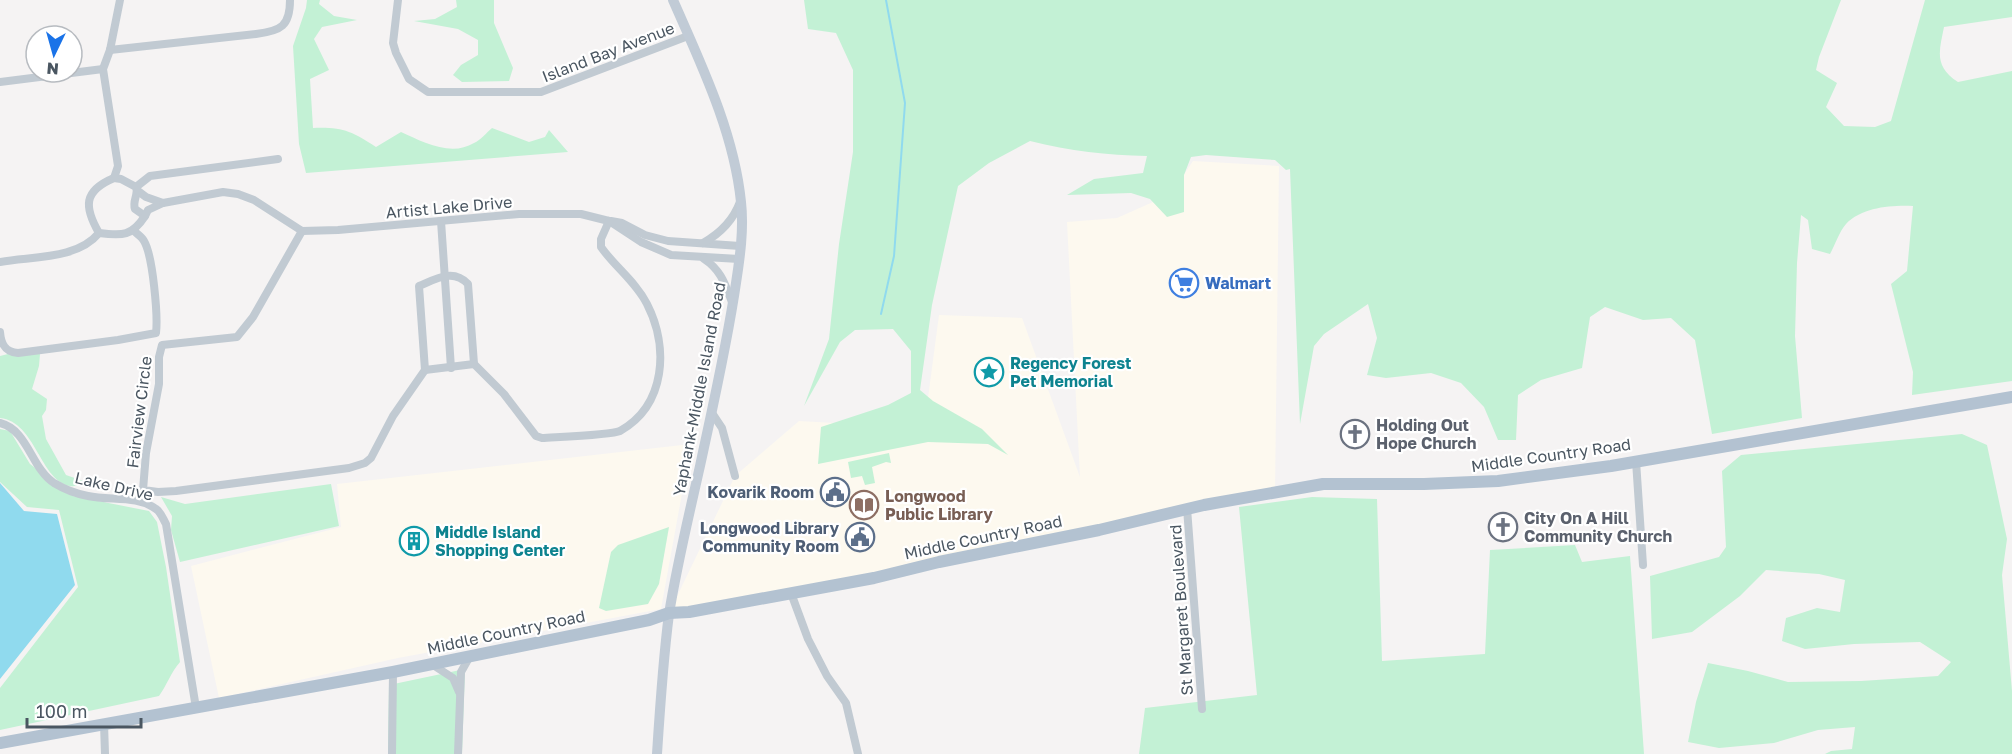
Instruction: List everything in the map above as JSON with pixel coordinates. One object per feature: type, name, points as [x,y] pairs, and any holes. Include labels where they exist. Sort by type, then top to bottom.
[{"type":"main road","name":"Yaphank-Middle Island Road","points":[[657,754],[662,670],[669,613],[733,305],[740,246],[741,201],[738,174],[731,149],[673,0]]},
{"type":"main road","name":"Middle Country Road","points":[[0,743],[393,672],[649,620],[669,613],[689,612],[874,578],[939,562],[1099,530],[1187,508],[1323,484],[1498,481],[1636,461],[2012,397]]},
{"type":"street","points":[[114,178],[118,166],[103,69],[110,50],[120,0]]},
{"type":"street","points":[[110,50],[279,29],[287,22],[290,0]]},
{"type":"street","name":"Island Bay Avenue","points":[[398,0],[393,43],[396,53],[409,79],[428,92],[542,93],[688,36]]},
{"type":"street","points":[[0,82],[103,69]]},
{"type":"street","points":[[145,216],[135,210],[133,204],[137,189],[150,176],[278,159]]},
{"type":"street","points":[[99,233],[88,206],[90,194],[104,182],[114,178],[121,179],[146,197],[163,203]]},
{"type":"street","points":[[0,261],[63,253],[88,243],[99,233],[121,235],[134,231],[148,210],[163,203],[223,192],[238,194],[254,200],[302,231]]},
{"type":"street","points":[[702,243],[721,232],[741,201]]},
{"type":"street","name":"Artist Lake Drive","points":[[302,231],[338,230],[519,214],[581,214],[609,221],[652,249],[671,255],[739,259]]},
{"type":"street","points":[[441,221],[451,368]]},
{"type":"street","points":[[474,364],[425,370],[419,286],[443,276],[459,277],[468,284],[474,364],[504,394],[539,438],[618,432],[639,415],[653,395],[662,350],[657,328],[638,289],[601,247],[601,239],[609,221],[622,223],[645,235],[668,241],[740,246]]},
{"type":"street","points":[[0,332],[6,350],[18,353],[156,333],[158,323],[152,269],[144,241],[134,231]]},
{"type":"street","name":"Fairview Circle","points":[[302,231],[253,317],[237,336],[162,345],[159,357],[159,384],[148,443],[143,490],[158,492],[188,490],[349,468],[365,463],[376,451],[393,416],[425,370]]},
{"type":"street","points":[[703,258],[715,266],[724,278],[733,305]]},
{"type":"street","points":[[712,413],[722,428],[735,476]]},
{"type":"street","name":"Lake Drive","points":[[0,423],[18,432],[28,451],[52,482],[89,496],[129,500],[147,504],[158,510],[166,524],[196,708]]},
{"type":"street","points":[[1636,461],[1643,565]]},
{"type":"street","name":"St Margaret Boulevard","points":[[1187,508],[1202,709]]},
{"type":"street","points":[[791,593],[808,639],[827,676],[846,704],[858,754]]},
{"type":"street","points":[[459,754],[461,672],[471,656]]},
{"type":"street","points":[[432,664],[453,678],[459,693]]},
{"type":"street","points":[[392,754],[393,672]]},
{"type":"street","points":[[104,723],[105,754]]},
{"type":"shaded area","points":[[1193,161],[1279,166],[1275,492],[669,613],[735,476],[799,421],[924,428],[939,315],[1022,318],[1080,477],[1067,222],[1117,218],[1171,194]]},
{"type":"shaded area","points":[[691,444],[661,609],[398,658],[219,698],[191,566],[341,527],[337,484]]},
{"type":"green space","points":[[307,0],[320,0],[319,4],[334,16],[357,20],[322,27],[314,39],[329,70],[310,79],[313,128],[346,131],[376,147],[401,132],[437,146],[456,149],[477,142],[492,128],[529,142],[545,137],[549,130],[568,152],[306,173],[299,144],[293,46]]},
{"type":"green space","points":[[456,0],[494,0],[494,23],[513,68],[509,81],[462,82],[453,75],[461,65],[478,55],[478,40],[458,29],[414,21],[435,19],[457,7]]},
{"type":"green space","points":[[804,0],[1841,0],[1816,70],[1837,83],[1826,107],[1844,126],[1875,127],[1891,121],[1925,0],[2012,0],[2012,17],[1944,27],[1940,58],[1945,70],[1958,82],[2012,71],[2012,381],[1912,395],[1913,372],[1891,284],[1907,271],[1913,206],[1896,206],[1878,208],[1853,218],[1844,227],[1830,254],[1812,249],[1808,220],[1801,215],[1795,336],[1802,418],[1712,434],[1695,340],[1671,318],[1643,320],[1605,307],[1590,317],[1582,368],[1541,380],[1518,395],[1516,440],[1498,440],[1484,407],[1461,383],[1431,373],[1386,378],[1367,375],[1377,338],[1368,304],[1324,334],[1314,346],[1300,424],[1290,169],[1286,170],[1275,160],[1206,155],[1191,157],[1184,175],[1184,212],[1167,217],[1150,199],[1131,193],[1067,195],[1094,179],[1143,173],[1147,156],[1088,152],[1030,141],[989,163],[958,186],[932,305],[920,390],[933,401],[982,429],[1008,455],[988,444],[928,442],[818,464],[821,427],[888,405],[911,393],[911,351],[893,329],[855,330],[840,342],[804,406],[829,339],[839,244],[853,152],[853,70],[836,33],[808,29]]},
{"type":"green space","points":[[40,354],[32,389],[47,399],[46,410],[42,416],[46,439],[66,475],[89,483],[70,486],[60,482],[51,474],[22,430],[12,422],[0,418],[0,356]]},
{"type":"green space","points":[[0,429],[10,431],[30,464],[73,496],[149,511],[157,522],[180,662],[159,696],[0,730],[0,688],[78,587],[59,510],[27,507],[0,482]]},
{"type":"green space","points":[[1962,434],[1987,445],[2007,539],[2002,575],[2012,691],[2012,754],[1825,754],[1831,751],[1852,749],[1855,727],[1818,730],[1774,743],[1719,748],[1688,742],[1696,702],[1708,663],[1788,682],[1861,681],[1938,676],[1951,662],[1920,642],[1854,644],[1805,649],[1782,641],[1786,618],[1817,608],[1840,612],[1845,580],[1819,574],[1766,570],[1740,596],[1692,632],[1652,639],[1650,576],[1719,557],[1726,547],[1722,471],[1741,455]]},
{"type":"green space","points":[[889,453],[891,463],[886,462],[872,467],[875,483],[865,485],[862,476],[851,478],[848,462]]},
{"type":"green space","points":[[331,484],[339,526],[180,562],[171,530],[172,516],[161,497],[185,504]]},
{"type":"green space","points":[[1312,497],[1377,499],[1382,661],[1485,654],[1490,550],[1575,545],[1582,562],[1630,556],[1644,754],[1139,754],[1145,708],[1257,695],[1239,507]]},
{"type":"green space","points":[[669,527],[659,584],[648,604],[606,611],[599,608],[611,552],[618,545]]},
{"type":"green space","points":[[465,669],[462,754],[388,754],[389,685]]},
{"type":"water","points":[[0,483],[24,511],[57,514],[75,585],[0,679]]},
{"type":"waterway","points":[[881,314],[894,256],[905,103],[886,0]]},
{"type":"place","name":"Walmart","points":[[1184,283]]},
{"type":"place","name":"Regency Forest Pet Memorial","points":[[989,372]]},
{"type":"place","name":"Holding Out Hope Church","points":[[1355,434]]},
{"type":"place","name":"Kovarik Room","points":[[835,492]]},
{"type":"place","name":"Longwood Public Library","points":[[864,505]]},
{"type":"place","name":"City On A Hill Community Church","points":[[1503,527]]},
{"type":"place","name":"Longwood Library Community Room","points":[[860,537]]},
{"type":"place","name":"Middle Island Shopping Center","points":[[414,541]]}]
